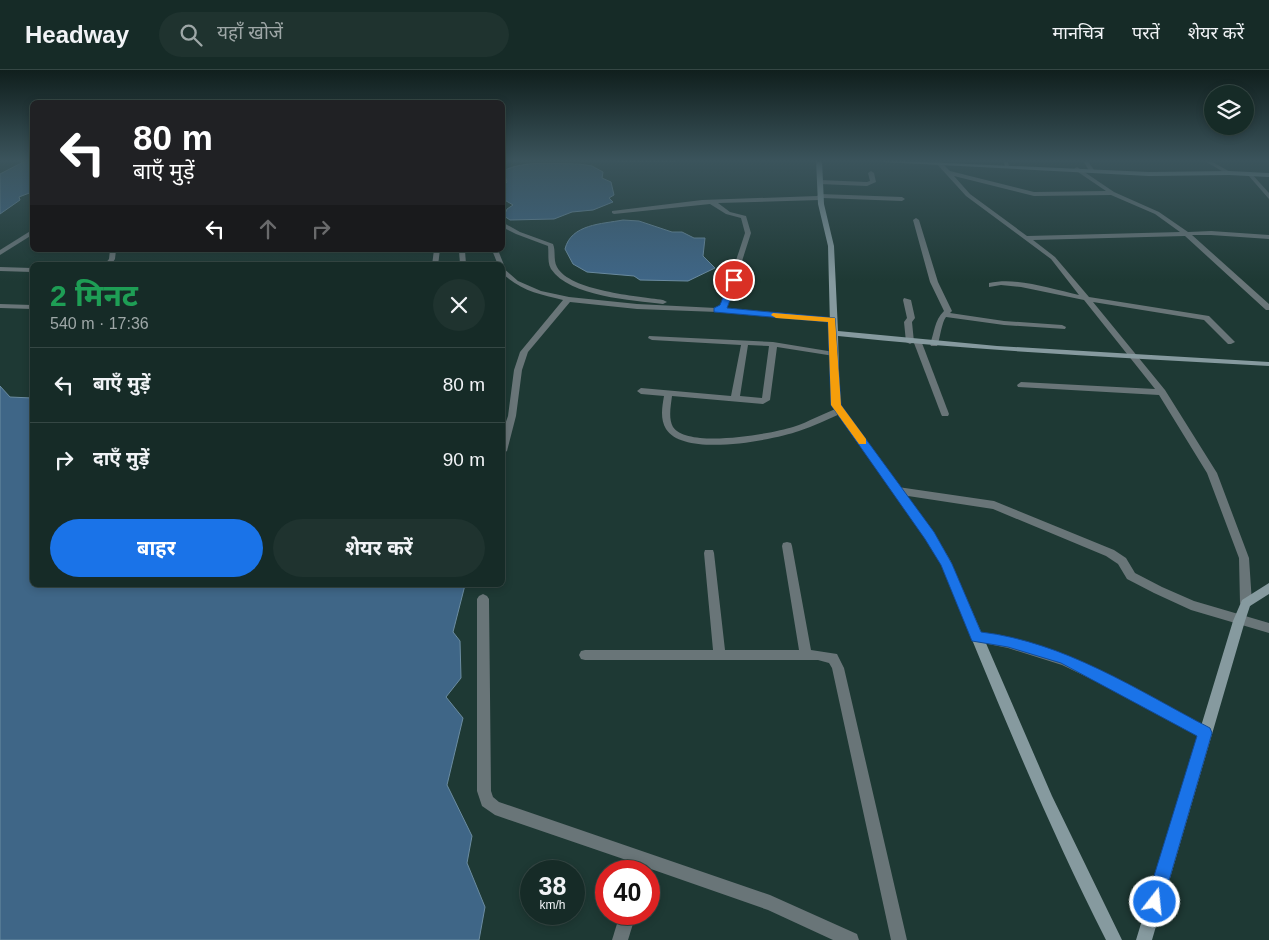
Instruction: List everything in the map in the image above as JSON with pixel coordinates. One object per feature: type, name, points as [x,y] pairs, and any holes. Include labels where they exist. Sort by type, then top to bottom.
[{"type":"street","points":[[614,212],[742,201]]},
{"type":"street","points":[[821,201],[831,246],[836,405],[898,491],[946,564],[1039,786],[1079,872],[1114,940]]},
{"type":"street","points":[[976,201],[1053,258],[1162,392],[1212,473],[1244,558],[1246,603],[1205,733],[1144,940]]},
{"type":"street","points":[[1129,201],[1157,213],[1187,234],[1269,308]]},
{"type":"street","points":[[712,202],[728,213],[744,217],[748,227],[741,261],[721,308]]},
{"type":"street","points":[[916,220],[934,282],[944,300],[948,312],[947,315]]},
{"type":"street","points":[[505,225],[551,245],[552,261],[555,269],[578,286],[646,300],[832,320]]},
{"type":"street","points":[[0,253],[30,233]]},
{"type":"street","points":[[1026,238],[1237,233],[1269,237]]},
{"type":"street","points":[[0,269],[30,270]]},
{"type":"street","points":[[505,272],[517,282],[568,299],[620,306],[721,308]]},
{"type":"street","points":[[992,285],[1001,283],[1021,285],[1087,299],[1206,318],[1231,342]]},
{"type":"street","points":[[505,440],[512,416],[518,370],[524,352],[568,299]]},
{"type":"street","points":[[907,300],[912,318],[908,322],[914,343],[944,414]]},
{"type":"street","points":[[0,306],[30,307]]},
{"type":"street","points":[[934,344],[939,330],[940,319],[947,315],[1004,324],[1062,327]]},
{"type":"street","points":[[834,333],[914,343],[1269,364]]},
{"type":"street","points":[[652,338],[773,344],[834,354]]},
{"type":"street","points":[[735,398],[745,342]]},
{"type":"street","points":[[641,391],[766,400],[773,344]]},
{"type":"street","points":[[1021,385],[1162,392]]},
{"type":"street","points":[[668,394],[666,421],[672,430],[684,439],[700,442],[724,441],[796,429],[839,411]]},
{"type":"street","points":[[898,491],[994,506],[1017,514],[1110,553],[1122,561],[1131,576],[1158,590],[1239,621],[1269,628]]},
{"type":"street","points":[[787,546],[806,655]]},
{"type":"street","points":[[709,553],[720,654]]},
{"type":"street","points":[[1246,603],[1269,588]]},
{"type":"street","points":[[483,599],[484,791],[487,801],[494,808],[629,860]]},
{"type":"street","points":[[977,637],[1008,641],[1064,658],[1205,733]]},
{"type":"street","points":[[585,655],[806,655],[833,658],[838,668],[899,940]]},
{"type":"street","points":[[660,870],[770,903],[851,940]]},
{"type":"street","points":[[620,940],[625,925]]},
{"type":"water","points":[[0,201],[19,201],[0,214]]},
{"type":"water","points":[[506,201],[613,202],[593,210],[572,212],[554,219],[510,220],[505,217],[505,214],[507,209],[513,205]]},
{"type":"water","points":[[623,220],[639,221],[672,232],[682,232],[694,238],[705,238],[703,256],[715,268],[688,281],[640,280],[634,276],[587,272],[573,264],[565,249],[568,241],[574,234],[597,224]]},
{"type":"water","points":[[0,386],[10,397],[30,398],[30,587],[464,587],[453,632],[460,641],[461,678],[446,697],[463,718],[447,785],[472,836],[467,863],[485,907],[479,940],[0,940]]},
{"type":"slow traffic","points":[[776,315],[832,320],[836,405],[863,442]]},
{"type":"route","points":[[734,280],[724,307],[717,310],[832,320],[836,405],[930,536],[946,564],[977,637],[1008,641],[1064,658],[1205,733],[1155,902]]}]
